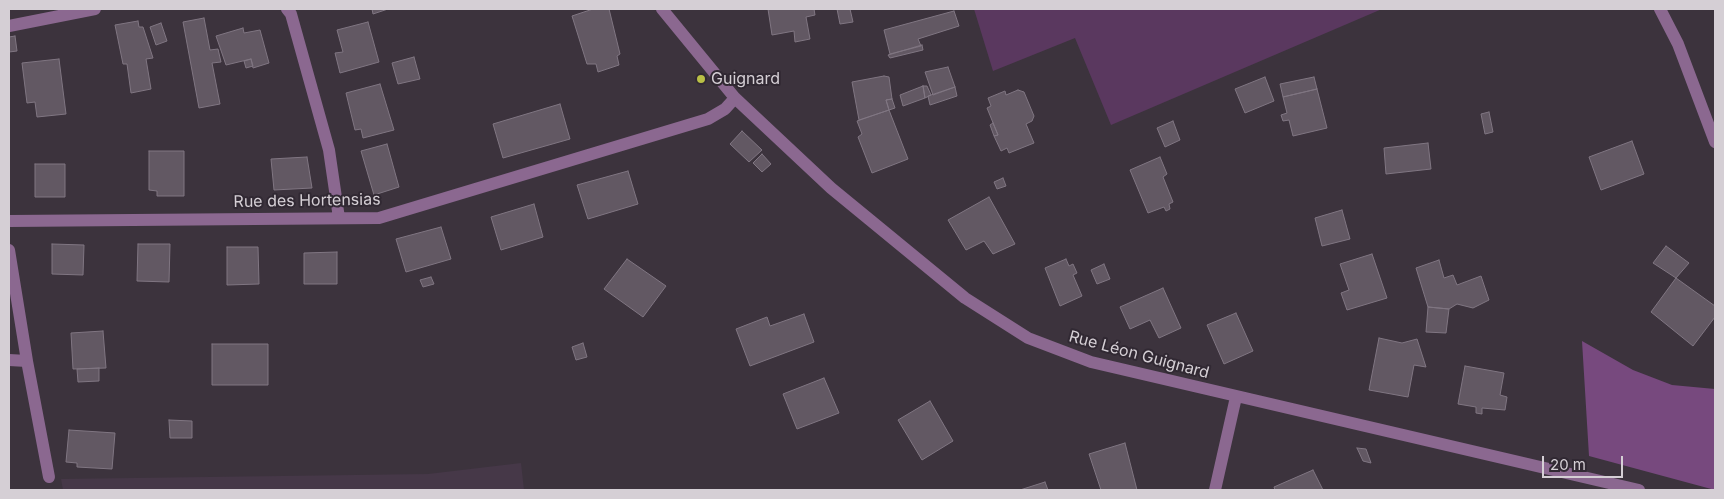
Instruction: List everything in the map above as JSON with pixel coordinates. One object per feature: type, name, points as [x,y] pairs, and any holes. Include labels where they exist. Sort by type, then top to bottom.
[{"type":"street","points":[[9,26],[95,9]]},
{"type":"street","points":[[287,9],[291,14],[329,150],[339,218]]},
{"type":"street","name":"Rue Léon Guignard","points":[[662,9],[735,98],[871,222],[965,298],[1028,338],[1091,362],[1639,490]]},
{"type":"street","points":[[1660,9],[1678,44],[1715,142]]},
{"type":"street","name":"Rue des Hortensias","points":[[9,221],[379,218],[699,122],[725,109],[735,98]]},
{"type":"street","points":[[9,250],[27,361],[49,477]]},
{"type":"street","points":[[9,360],[27,361]]},
{"type":"street","points":[[1215,490],[1236,397]]},
{"type":"shaded area","points":[[974,9],[1382,9],[1111,125],[1075,38],[993,71]]},
{"type":"shaded area","points":[[1582,341],[1633,370],[1672,385],[1715,389],[1715,490],[1589,456]]},
{"type":"shaded area","points":[[521,463],[524,490],[63,490],[61,479],[428,474]]},
{"type":"building","points":[[372,9],[388,9],[373,14]]},
{"type":"building","points":[[593,9],[609,9],[620,54],[617,56],[619,65],[598,72],[596,64],[587,64],[572,16]]},
{"type":"building","points":[[768,9],[814,9],[815,15],[806,17],[810,39],[795,42],[794,31],[772,35]]},
{"type":"building","points":[[837,9],[850,9],[853,22],[840,24]]},
{"type":"building","points":[[954,11],[959,26],[918,39],[921,46],[890,54],[884,30]]},
{"type":"building","points":[[204,18],[210,50],[218,49],[221,62],[212,63],[220,104],[199,108],[183,22]]},
{"type":"building","points":[[138,21],[139,27],[143,27],[153,58],[146,59],[151,89],[131,93],[127,64],[123,64],[115,25]]},
{"type":"building","points":[[368,22],[379,62],[340,73],[335,53],[343,52],[337,30]]},
{"type":"building","points":[[161,23],[167,41],[156,45],[150,27]]},
{"type":"building","points":[[243,28],[244,33],[260,30],[269,63],[253,68],[251,59],[226,65],[216,36]]},
{"type":"building","points":[[15,36],[17,51],[9,52],[9,37]]},
{"type":"building","points":[[922,45],[923,50],[890,58],[888,55]]},
{"type":"building","points":[[414,57],[420,79],[398,84],[392,63]]},
{"type":"building","points":[[59,59],[66,114],[37,117],[35,102],[27,103],[22,63]]},
{"type":"building","points":[[251,59],[253,66],[246,68],[244,61]]},
{"type":"building","points":[[948,67],[955,87],[933,95],[925,72]]},
{"type":"building","points":[[884,76],[889,77],[892,99],[886,100],[889,110],[859,120],[852,82]]},
{"type":"building","points":[[1265,77],[1274,101],[1245,113],[1235,89]]},
{"type":"building","points":[[1314,77],[1317,89],[1283,97],[1280,84]]},
{"type":"building","points":[[380,84],[394,130],[363,138],[361,129],[355,130],[346,93]]},
{"type":"building","points":[[923,86],[925,98],[903,106],[900,95]]},
{"type":"building","points":[[923,86],[927,86],[931,95],[925,98]]},
{"type":"building","points":[[955,87],[957,96],[930,105],[928,96]]},
{"type":"building","points":[[1317,89],[1327,128],[1293,136],[1289,120],[1283,121],[1281,115],[1287,113],[1283,97]]},
{"type":"building","points":[[1018,90],[1024,92],[1034,116],[1032,121],[1026,124],[1034,143],[1009,153],[1007,148],[1001,151],[994,136],[998,135],[987,108],[991,106],[988,98],[1005,91],[1006,95]]},
{"type":"building","points":[[892,99],[895,108],[889,110],[886,100]]},
{"type":"building","points":[[560,104],[570,139],[503,158],[493,124]]},
{"type":"building","points":[[889,110],[908,159],[872,173],[858,137],[862,134],[857,121]]},
{"type":"building","points":[[1489,112],[1493,132],[1485,134],[1481,114]]},
{"type":"building","points":[[1173,121],[1180,140],[1165,147],[1157,128]]},
{"type":"building","points":[[993,123],[998,135],[994,136],[990,125]]},
{"type":"building","points":[[742,131],[762,150],[749,162],[730,144]]},
{"type":"building","points":[[1632,141],[1644,174],[1601,190],[1589,157]]},
{"type":"building","points":[[1428,143],[1431,169],[1386,174],[1384,148]]},
{"type":"building","points":[[387,144],[399,187],[374,195],[361,151]]},
{"type":"building","points":[[149,151],[184,151],[184,196],[157,196],[157,191],[149,190]]},
{"type":"building","points":[[762,154],[771,164],[762,172],[753,163]]},
{"type":"building","points":[[307,157],[312,188],[274,190],[271,159]]},
{"type":"building","points":[[1160,157],[1167,174],[1163,177],[1173,202],[1169,204],[1170,209],[1166,211],[1164,207],[1148,213],[1130,170]]},
{"type":"building","points":[[35,164],[65,164],[65,197],[35,197]]},
{"type":"building","points":[[628,171],[638,204],[588,219],[577,185]]},
{"type":"building","points":[[1003,178],[1006,186],[997,189],[994,182]]},
{"type":"building","points":[[989,197],[1015,244],[993,254],[984,241],[966,250],[948,220]]},
{"type":"building","points":[[534,204],[543,237],[501,250],[491,217]]},
{"type":"building","points":[[1342,210],[1350,239],[1322,246],[1315,218]]},
{"type":"building","points":[[441,227],[451,259],[406,272],[396,239]]},
{"type":"building","points":[[52,244],[84,245],[83,275],[52,274]]},
{"type":"building","points":[[138,244],[170,244],[169,282],[137,281]]},
{"type":"building","points":[[1666,246],[1689,263],[1676,278],[1653,263]]},
{"type":"building","points":[[227,247],[258,247],[259,284],[227,285]]},
{"type":"building","points":[[337,252],[337,284],[304,284],[304,253]]},
{"type":"building","points":[[1372,254],[1387,298],[1347,310],[1341,293],[1349,290],[1340,264]]},
{"type":"building","points":[[627,259],[666,286],[643,317],[604,289]]},
{"type":"building","points":[[1066,259],[1069,266],[1073,264],[1077,273],[1073,275],[1082,296],[1060,306],[1045,268]]},
{"type":"building","points":[[1439,260],[1444,278],[1453,275],[1457,285],[1481,276],[1489,300],[1473,308],[1457,304],[1449,309],[1428,307],[1416,268]]},
{"type":"building","points":[[1104,264],[1110,279],[1097,284],[1091,270]]},
{"type":"building","points":[[431,277],[434,284],[423,287],[420,280]]},
{"type":"building","points":[[1676,278],[1715,306],[1715,317],[1693,346],[1651,312]]},
{"type":"building","points":[[1163,288],[1181,328],[1159,338],[1150,320],[1130,329],[1120,307]]},
{"type":"building","points":[[1428,307],[1449,309],[1446,333],[1426,332]]},
{"type":"building","points":[[1236,313],[1253,351],[1224,364],[1207,325]]},
{"type":"building","points":[[804,314],[814,342],[750,366],[736,329],[767,317],[770,326]]},
{"type":"building","points":[[103,331],[106,368],[73,369],[71,333]]},
{"type":"building","points":[[1379,338],[1402,343],[1417,339],[1426,367],[1414,365],[1408,397],[1369,390]]},
{"type":"building","points":[[583,343],[587,357],[576,360],[572,347]]},
{"type":"building","points":[[212,344],[268,344],[268,385],[212,385]]},
{"type":"building","points":[[1465,366],[1504,373],[1500,395],[1507,397],[1505,410],[1482,408],[1482,414],[1476,413],[1476,407],[1458,404]]},
{"type":"building","points":[[99,368],[99,381],[78,382],[77,369]]},
{"type":"building","points":[[824,378],[839,413],[797,429],[783,394]]},
{"type":"building","points":[[930,401],[953,441],[922,460],[898,420]]},
{"type":"building","points":[[169,420],[192,421],[192,438],[170,438]]},
{"type":"building","points":[[69,430],[115,433],[112,469],[77,467],[77,463],[66,462]]},
{"type":"building","points":[[1125,443],[1137,490],[1101,490],[1089,454]]},
{"type":"building","points":[[1357,448],[1366,449],[1371,463],[1363,461]]},
{"type":"building","points":[[1313,470],[1323,490],[1275,490],[1274,487]]},
{"type":"building","points":[[1045,482],[1048,490],[1020,490]]},
{"type":"place","name":"Guignard","points":[[701,79]]}]
